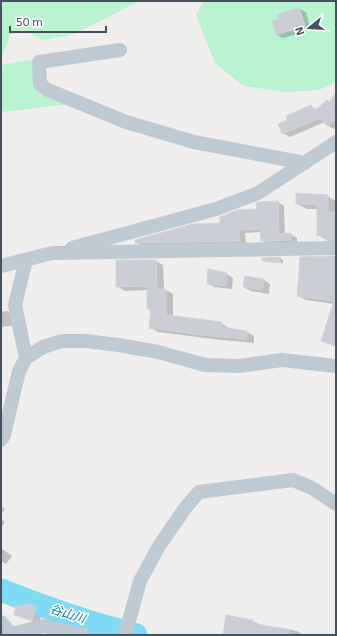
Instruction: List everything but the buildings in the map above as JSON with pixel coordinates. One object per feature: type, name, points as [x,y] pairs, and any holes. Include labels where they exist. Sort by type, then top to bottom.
[{"type":"street","points":[[120,50],[39,62],[40,84],[48,90],[126,122],[187,140],[304,162]]},
{"type":"street","points":[[1,266],[216,209],[258,193],[336,142]]},
{"type":"street","points":[[52,253],[336,248]]},
{"type":"street","points":[[26,260],[16,304],[26,358]]},
{"type":"street","points":[[1,440],[4,435],[19,371],[26,358],[43,347],[62,341],[86,341],[119,345],[158,352],[205,365],[239,366],[282,360],[336,366]]},
{"type":"street","points":[[125,635],[140,581],[159,546],[186,507],[199,492],[293,480],[312,488],[336,504]]},
{"type":"street","points":[[1,622],[12,634],[43,626],[83,635]]},
{"type":"green space","points":[[3,1],[139,1],[75,34],[43,40],[23,30],[10,35],[1,57],[1,16]]},
{"type":"green space","points":[[204,1],[336,1],[336,82],[319,90],[286,92],[243,86],[215,63],[196,15]]},
{"type":"green space","points":[[30,60],[35,62],[36,83],[71,104],[1,112],[1,65]]},
{"type":"waterway","name":"谷山川","points":[[1,590],[68,615],[136,635]]}]
